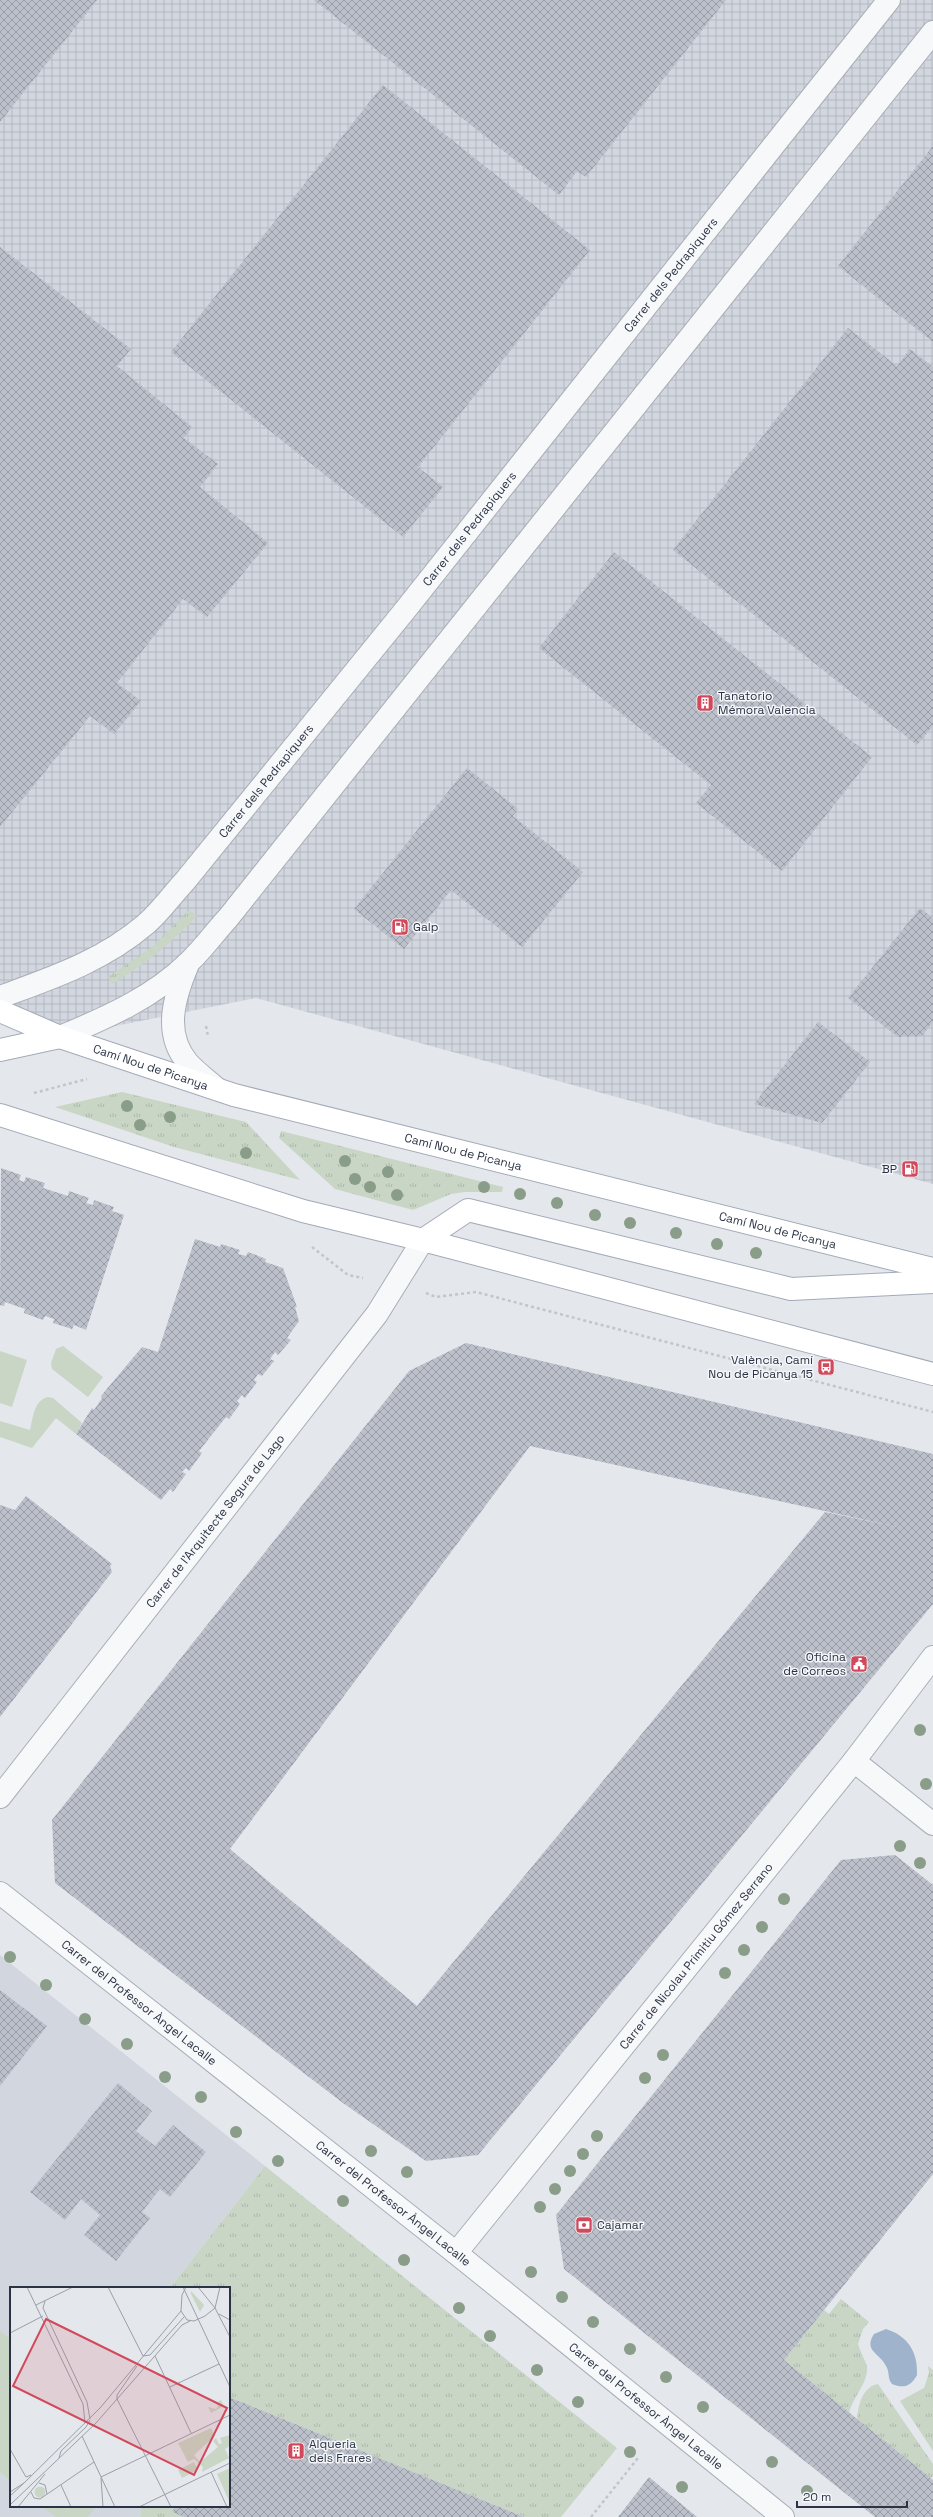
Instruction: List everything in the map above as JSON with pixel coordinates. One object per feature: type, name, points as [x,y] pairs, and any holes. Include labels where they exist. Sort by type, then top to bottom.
[{"type":"main road","name":"Camí Nou de Picanya","points":[[0,1011],[60,1037],[285,1109],[933,1269]]},
{"type":"main road","points":[[0,1050],[60,1037]]},
{"type":"main road","points":[[0,1115],[303,1211],[424,1240],[933,1374]]},
{"type":"main road","points":[[424,1240],[468,1210],[791,1289],[933,1282]]},
{"type":"street","name":"Carrer dels Pedrapiquers","points":[[0,997],[68,972],[111,951],[147,923],[180,886],[406,609],[889,0]]},
{"type":"street","points":[[60,1037],[104,1019],[143,997],[189,962],[228,918],[933,32]]},
{"type":"street","points":[[189,962],[176,996],[172,1018],[175,1036],[188,1063],[216,1088]]},
{"type":"street","name":"Carrer de l'Arquitecte Segura de Lago","points":[[0,1796],[377,1314],[424,1240]]},
{"type":"street","name":"Carrer de Nicolau Primitiu Gómez Serrano","points":[[456,2253],[854,1761],[933,1657]]},
{"type":"street","points":[[854,1761],[933,1824]]},
{"type":"street","name":"Carrer del Professor Àngel Lacalle","points":[[0,1893],[456,2253],[783,2517]]},
{"type":"path","points":[[423,1292],[436,1297],[476,1292],[933,1412]]},
{"type":"path","points":[[590,2517],[638,2458]]},
{"type":"shaded area","points":[[0,0],[933,0],[933,1184],[256,998],[60,1037],[0,1018]]},
{"type":"shaded area","points":[[0,1955],[265,2166],[171,2287],[10,2287],[10,2507],[142,2507],[140,2517],[0,2517]]},
{"type":"green space","points":[[189,910],[197,916],[178,935],[146,961],[112,984],[108,977],[152,947]]},
{"type":"green space","points":[[122,1092],[246,1122],[300,1180],[174,1147],[55,1107]]},
{"type":"green space","points":[[281,1131],[503,1187],[502,1192],[465,1192],[451,1194],[413,1210],[335,1189],[279,1138]]},
{"type":"green space","points":[[63,1346],[103,1377],[88,1397],[52,1369],[51,1363],[56,1349]]},
{"type":"green space","points":[[0,1351],[27,1360],[12,1407],[0,1403]]},
{"type":"green space","points":[[48,1397],[53,1398],[82,1423],[76,1434],[56,1418],[32,1448],[0,1437],[0,1421],[30,1430],[33,1415],[37,1406],[43,1399]]},
{"type":"green space","points":[[265,2166],[617,2448],[561,2517],[524,2517],[230,2397],[230,2287],[171,2287]]},
{"type":"green space","points":[[841,2299],[869,2322],[863,2329],[858,2344],[867,2367],[866,2378],[849,2413],[784,2360],[824,2310],[829,2314]]},
{"type":"green space","points":[[0,2331],[10,2339],[10,2480],[0,2472]]},
{"type":"green space","points":[[928,2366],[933,2370],[933,2451],[900,2401],[924,2388],[929,2373]]},
{"type":"green space","points":[[878,2384],[933,2464],[933,2477],[930,2478],[857,2419],[858,2408],[865,2393],[868,2389]]},
{"type":"green space","points":[[43,2507],[95,2507],[88,2517],[56,2517]]},
{"type":"green space","points":[[142,2507],[174,2507],[172,2512],[184,2517],[140,2517]]},
{"type":"water","points":[[886,2329],[894,2332],[906,2341],[916,2359],[917,2375],[907,2386],[896,2386],[892,2384],[886,2366],[871,2348],[870,2344],[874,2334]]},
{"type":"building","points":[[0,0],[97,0],[0,122]]},
{"type":"building","points":[[314,0],[726,0],[586,177],[577,171],[559,195]]},
{"type":"building","points":[[383,85],[590,250],[418,467],[443,487],[403,537],[171,352]]},
{"type":"building","points":[[933,146],[933,342],[838,266]]},
{"type":"building","points":[[0,247],[131,349],[117,366],[192,427],[184,438],[218,464],[200,487],[268,543],[207,617],[183,599],[117,683],[141,701],[114,734],[90,716],[0,827]]},
{"type":"building","points":[[848,328],[897,366],[910,349],[933,367],[933,726],[917,745],[673,550]]},
{"type":"building","name":"Tanatorio Mémora Valencia","points":[[614,552],[872,757],[782,871],[696,803],[711,785],[539,648]]},
{"type":"building","points":[[467,768],[518,809],[513,816],[583,872],[522,947],[451,890],[404,949],[354,909]]},
{"type":"building","points":[[920,908],[933,918],[933,1022],[922,1036],[898,1037],[848,998]]},
{"type":"building","points":[[818,1022],[870,1062],[822,1123],[754,1104]]},
{"type":"building","points":[[1,1168],[21,1175],[19,1180],[24,1182],[26,1177],[45,1183],[43,1188],[68,1196],[69,1191],[89,1198],[86,1203],[93,1205],[94,1200],[114,1207],[112,1211],[124,1215],[86,1330],[74,1325],[72,1329],[53,1323],[54,1319],[45,1316],[43,1320],[24,1313],[25,1309],[5,1302],[4,1306],[0,1305]]},
{"type":"building","points":[[195,1239],[220,1247],[221,1244],[240,1250],[238,1254],[246,1256],[248,1252],[266,1259],[265,1262],[283,1268],[297,1307],[295,1307],[299,1321],[287,1338],[291,1340],[278,1355],[275,1352],[270,1359],[274,1361],[262,1376],[258,1374],[254,1380],[257,1382],[245,1398],[242,1395],[237,1401],[240,1404],[229,1419],[226,1417],[199,1451],[202,1453],[189,1471],[186,1468],[182,1472],[186,1474],[173,1492],[170,1489],[161,1500],[76,1434],[92,1408],[94,1410],[102,1398],[101,1396],[142,1347],[158,1352]]},
{"type":"building","points":[[466,1343],[933,1454],[933,1604],[478,2155],[426,2161],[343,2103],[55,1883],[52,1820],[409,1371]],"holes":[[[530,1446],[897,1527],[825,1512],[417,2006],[230,1849]]]},
{"type":"building","points":[[26,1496],[112,1564],[110,1566],[112,1572],[0,1717],[0,1505],[15,1510]]},
{"type":"building","points":[[895,1855],[933,1885],[933,2174],[784,2360],[933,2480],[933,2517],[875,2517],[564,2269],[556,2215],[841,1860]]},
{"type":"building","points":[[0,1990],[47,2026],[0,2086]]},
{"type":"building","points":[[118,2083],[152,2111],[136,2131],[155,2146],[173,2125],[206,2152],[170,2197],[160,2189],[142,2212],[150,2218],[116,2261],[84,2235],[100,2215],[81,2199],[65,2220],[30,2192]]},
{"type":"building","name":"Alqueria dels Frares","points":[[230,2397],[524,2517],[184,2517],[172,2512],[174,2507],[230,2507]]},
{"type":"building","points":[[649,2477],[697,2517],[618,2517]]},
{"type":"place","name":"Tanatorio Mémora Valencia","points":[[705,703]]},
{"type":"place","name":"Galp","points":[[400,927]]},
{"type":"place","name":"BP","points":[[910,1169]]},
{"type":"place","name":"València, Camí Nou de Picanya 15","points":[[826,1367]]},
{"type":"place","name":"Oficina de Correos","points":[[859,1664]]},
{"type":"place","name":"Cajamar","points":[[584,2225]]},
{"type":"place","name":"Alqueria dels Frares","points":[[296,2451]]}]
